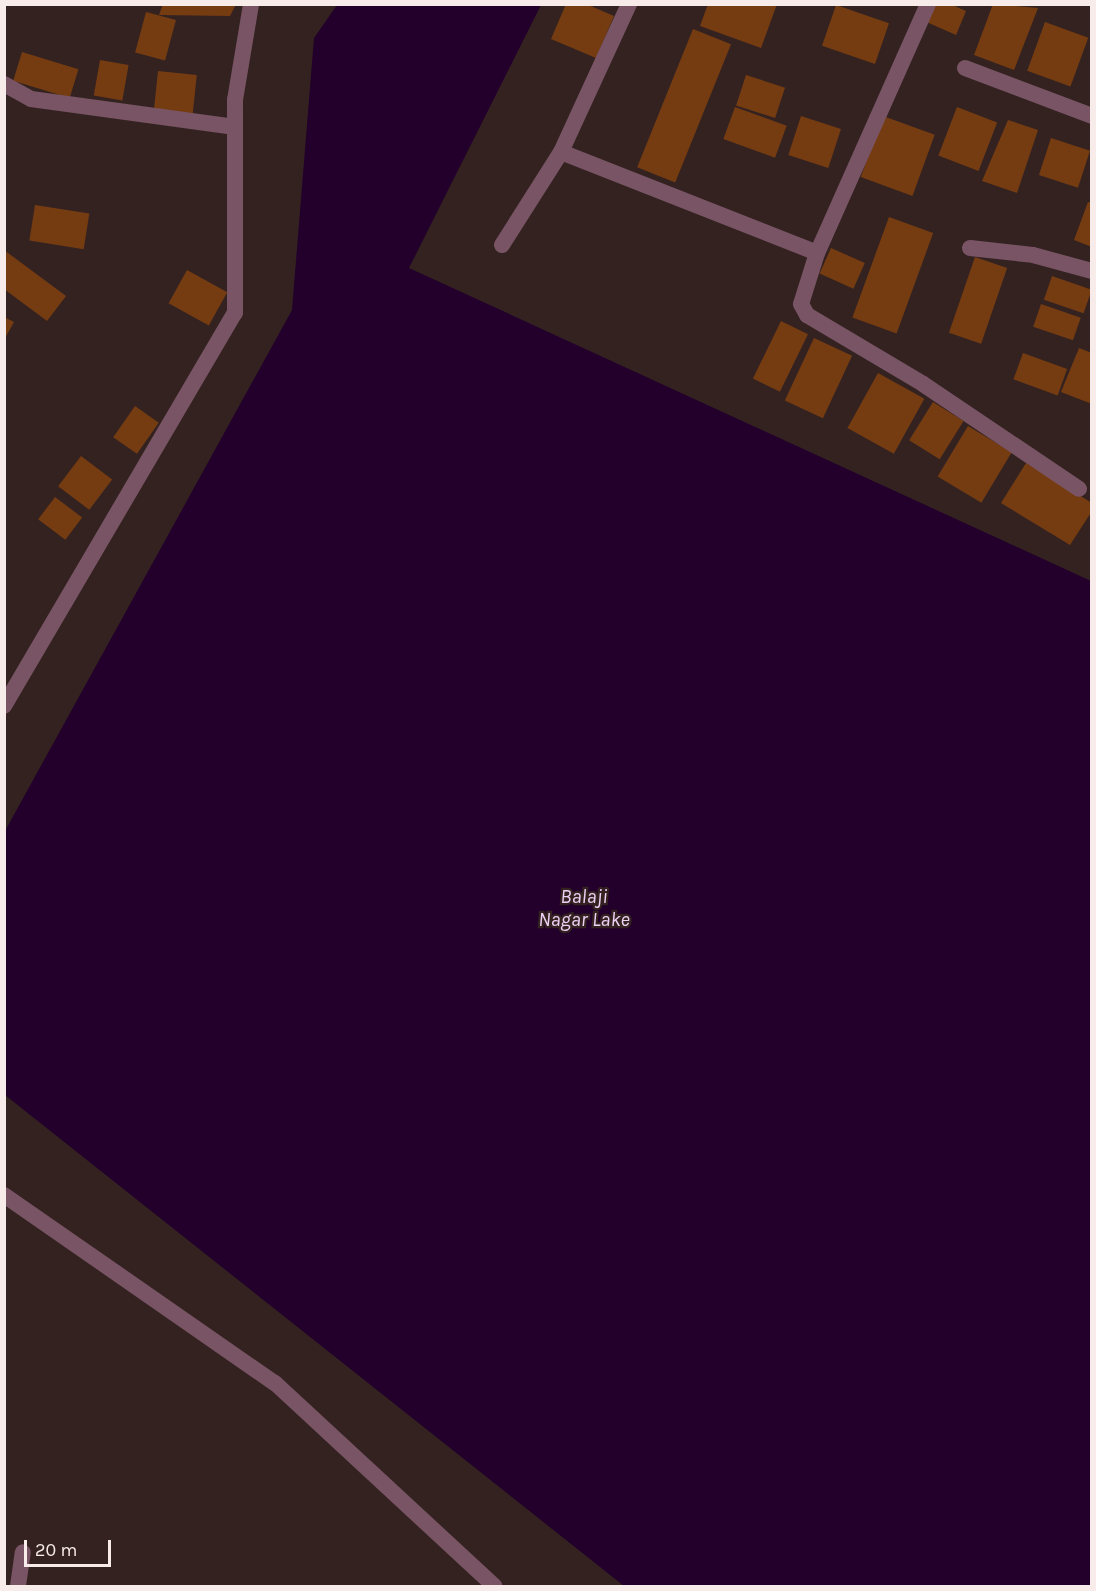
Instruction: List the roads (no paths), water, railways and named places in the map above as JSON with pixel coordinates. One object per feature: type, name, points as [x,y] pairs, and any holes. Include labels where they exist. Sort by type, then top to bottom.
[{"type":"street","points":[[4,706],[235,313],[236,100],[251,4]]},
{"type":"street","points":[[502,245],[561,152],[628,4]]},
{"type":"street","points":[[927,4],[817,253],[802,290],[801,304],[807,315],[923,384],[1079,489]]},
{"type":"street","points":[[965,68],[1092,116]]},
{"type":"street","points":[[4,84],[31,99],[236,127]]},
{"type":"street","points":[[561,152],[817,253]]},
{"type":"street","points":[[970,248],[1033,255],[1092,271]]},
{"type":"street","points":[[4,1195],[275,1383],[494,1587]]},
{"type":"street","points":[[18,1587],[23,1552]]},
{"type":"water","name":"Balaji Nagar Lake","points":[[337,5],[541,5],[409,268],[1091,581],[1091,1586],[624,1586],[5,1095],[5,831],[292,310],[314,38]]}]
